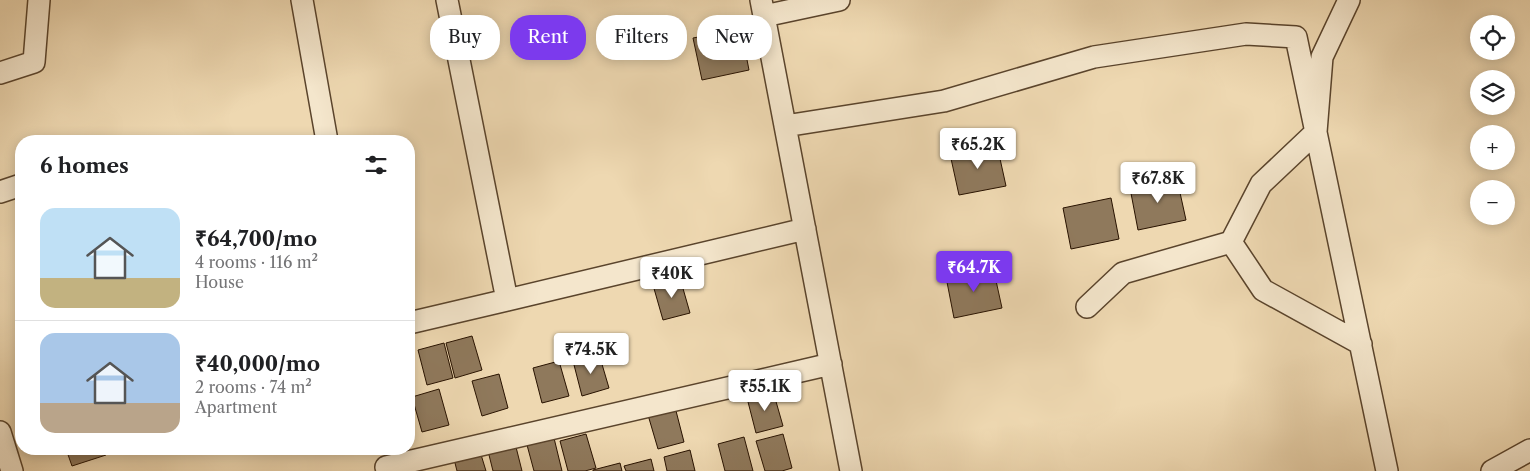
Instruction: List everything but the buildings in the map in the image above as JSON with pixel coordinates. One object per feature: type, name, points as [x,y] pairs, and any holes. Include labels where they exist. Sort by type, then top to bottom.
[{"type":"street","points":[[0,73],[34,62],[39,0]]},
{"type":"street","points":[[302,0],[326,135]]},
{"type":"street","points":[[447,0],[507,300]]},
{"type":"street","points":[[840,0],[762,8],[851,471]]},
{"type":"street","points":[[1087,307],[1123,272],[1231,242],[1260,184],[1316,132],[1322,57],[1349,0]]},
{"type":"street","points":[[785,126],[944,101],[1094,57],[1246,34],[1296,37],[1387,471]]},
{"type":"street","points":[[0,192],[15,187]]},
{"type":"street","points":[[415,322],[805,229]]},
{"type":"street","points":[[1231,242],[1263,290],[1361,344]]},
{"type":"street","points":[[385,462],[831,364]]},
{"type":"street","points":[[0,432],[12,471]]},
{"type":"street","points":[[1492,471],[1530,450]]}]
